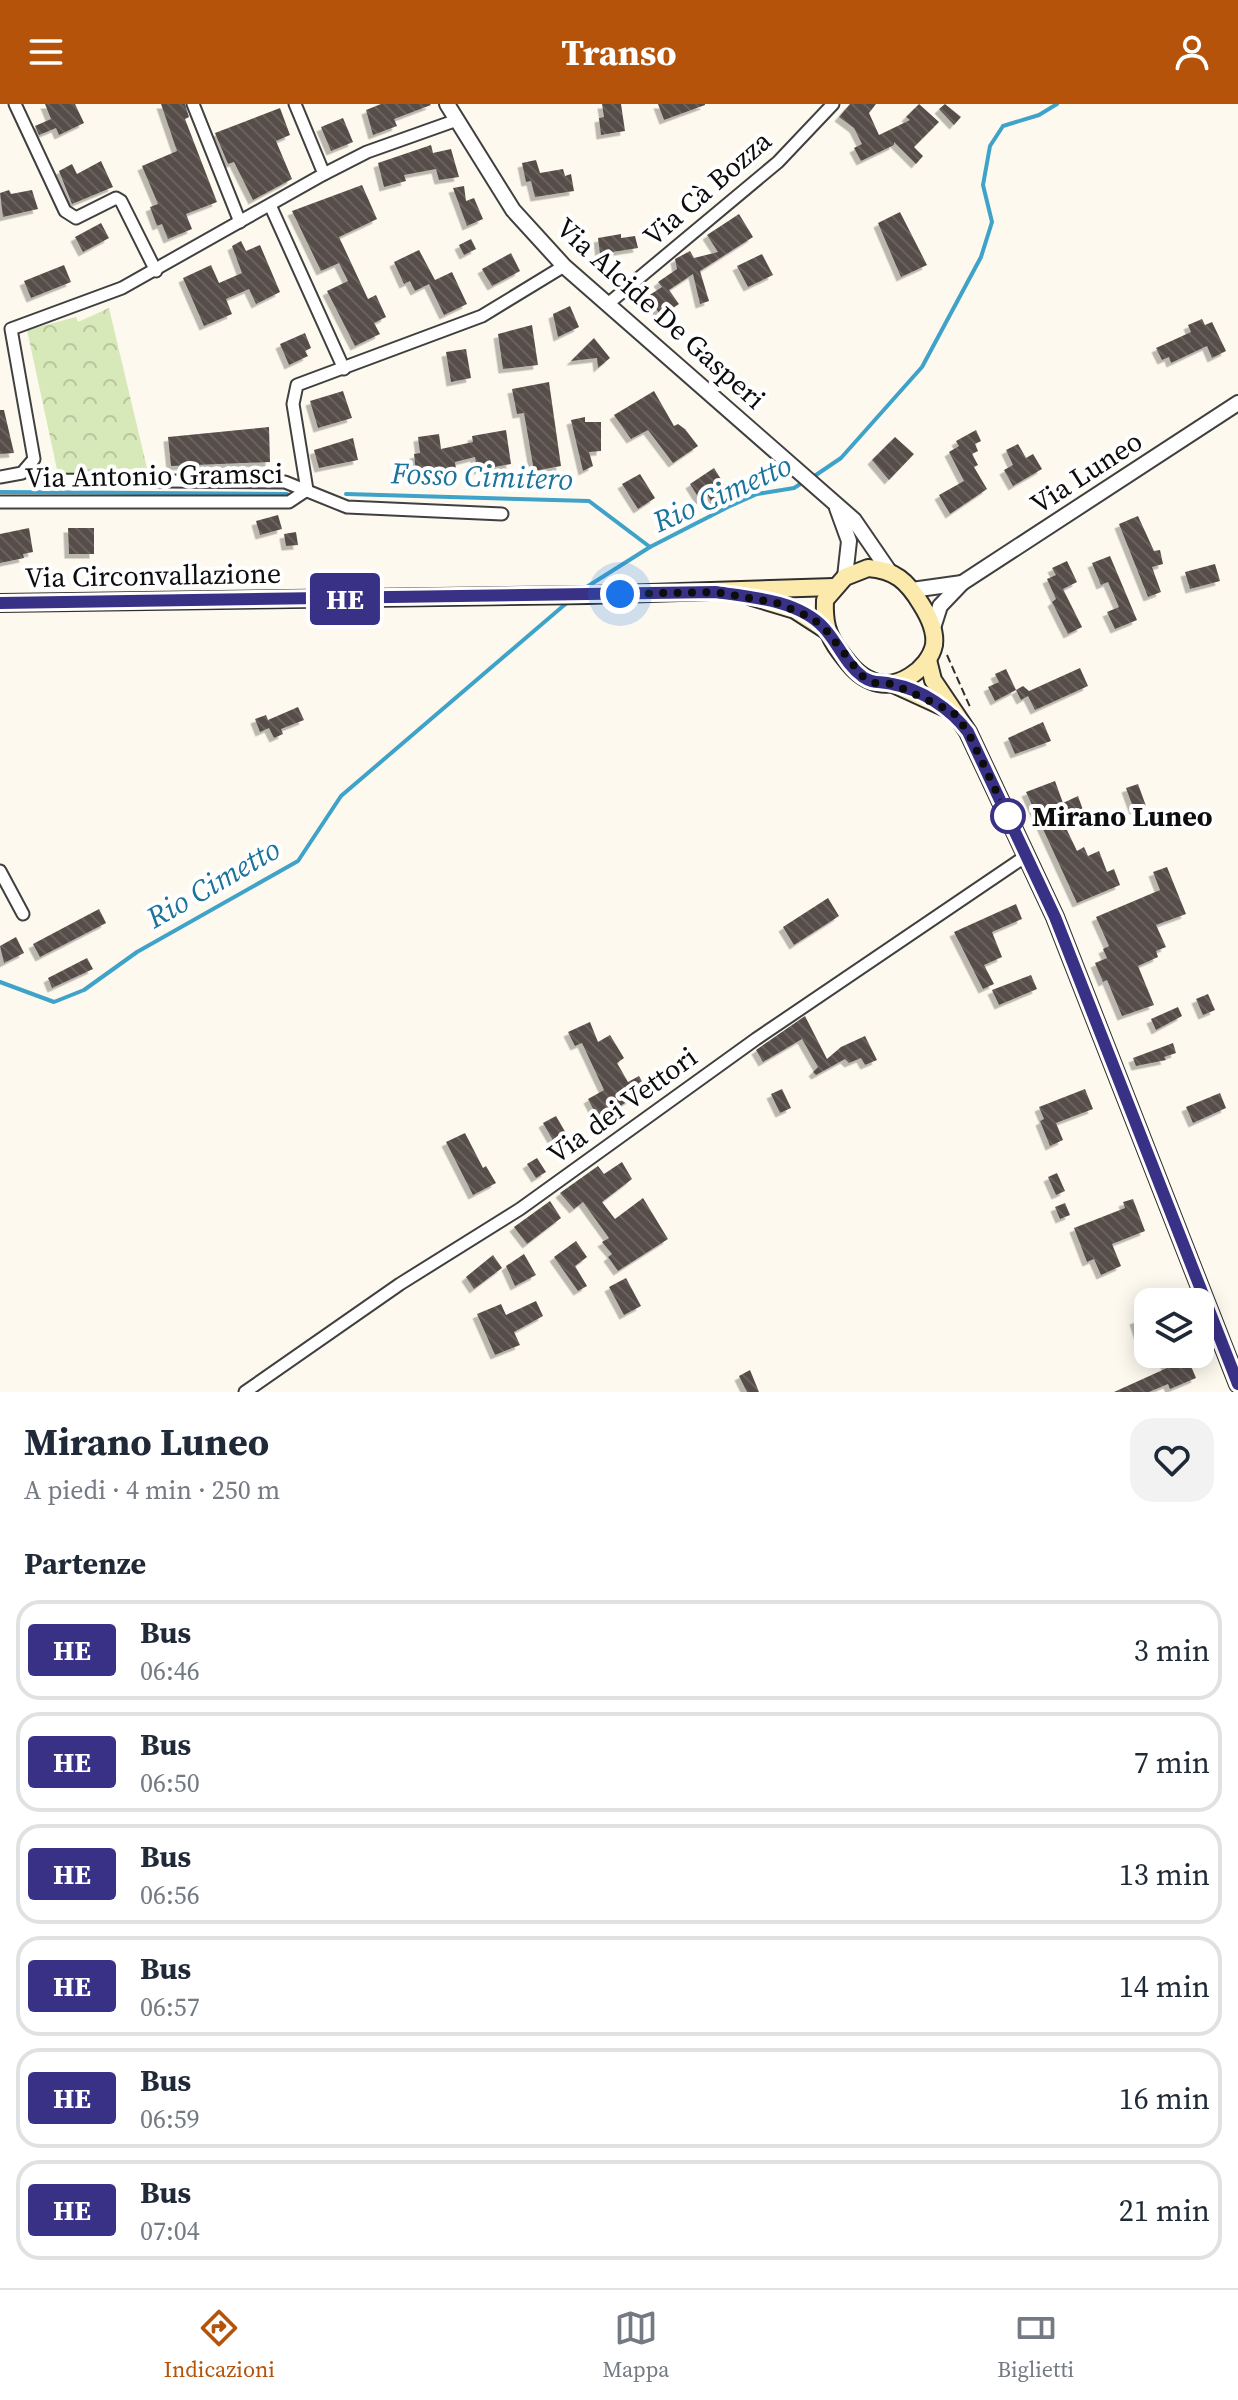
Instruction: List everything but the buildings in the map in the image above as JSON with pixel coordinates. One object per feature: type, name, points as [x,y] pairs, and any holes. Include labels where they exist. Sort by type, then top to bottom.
[{"type":"main road","points":[[826,630],[825,600],[839,582],[868,568],[889,571],[912,590],[933,628],[934,643],[928,660],[913,674],[893,684]]},
{"type":"main road","name":"Via Circonvallazione","points":[[0,603],[715,592],[839,582]]},
{"type":"main road","points":[[715,592],[777,603],[812,618],[826,630],[862,676],[875,683],[893,684],[953,712]]},
{"type":"main road","points":[[928,660],[933,680],[968,732],[1086,992],[1238,1384]]},
{"type":"street","points":[[15,104],[65,211],[76,218],[116,198],[121,201],[156,271]]},
{"type":"street","points":[[193,104],[240,222]]},
{"type":"street","points":[[295,104],[324,174]]},
{"type":"street","name":"Via Alcide De Gasperi","points":[[447,104],[513,210],[564,266],[854,520],[889,571]]},
{"type":"street","name":"Via Cà Bozza","points":[[609,303],[778,162],[833,104]]},
{"type":"street","points":[[0,477],[17,476],[34,459],[11,329],[88,303],[156,271],[367,152],[457,120]]},
{"type":"street","points":[[270,205],[344,369]]},
{"type":"street","name":"Via Antonio Gramsci","points":[[307,490],[297,446],[294,390],[305,382],[482,316],[564,266]]},
{"type":"street","name":"Via Luneo","points":[[962,583],[1238,403]]},
{"type":"street","name":"Via Antonio Gramsci","points":[[27,469],[45,480],[285,482],[307,490]]},
{"type":"street","points":[[307,490],[347,507],[502,514]]},
{"type":"street","name":"Via Antonio Gramsci","points":[[0,502],[289,502],[307,490]]},
{"type":"street","points":[[835,504],[849,541],[839,582]]},
{"type":"street","points":[[912,590],[962,583]]},
{"type":"street","points":[[933,628],[940,606],[962,583]]},
{"type":"street","name":"Via dei Vettori","points":[[245,1392],[400,1284],[520,1209],[756,1039],[1026,856]]},
{"type":"street","points":[[0,871],[23,914]]},
{"type":"green space","points":[[109,308],[147,468],[58,474],[27,330],[76,317],[78,322]]},
{"type":"waterway","name":"Rio Cimetto","points":[[813,477],[841,458],[922,367],[981,257],[992,222],[983,185],[990,146],[1003,126],[1039,115],[1057,104]]},
{"type":"waterway","name":"Rio Cimetto","points":[[585,588],[650,547],[728,507],[757,494],[794,488],[805,481]]},
{"type":"waterway","name":"Fosso Cimitero","points":[[0,492],[287,494]]},
{"type":"waterway","name":"Fosso Cimitero","points":[[346,494],[589,501],[650,547]]},
{"type":"waterway","name":"Rio Cimetto","points":[[0,982],[54,1002],[84,990],[137,952],[298,861],[341,796],[569,601]]},
{"type":"bus line","name":"HE","points":[[0,603],[715,592],[777,603],[812,618],[826,630],[851,666],[862,676],[875,683],[893,684],[953,712],[968,732],[1055,917],[1238,1384]]},
{"type":"place","name":"Mirano Luneo","points":[[1008,816]]},
{"type":"route","points":[[620,594],[715,592],[777,603],[812,618],[826,630],[851,666],[862,676],[875,683],[893,684],[953,712],[968,732],[1008,816]]}]
